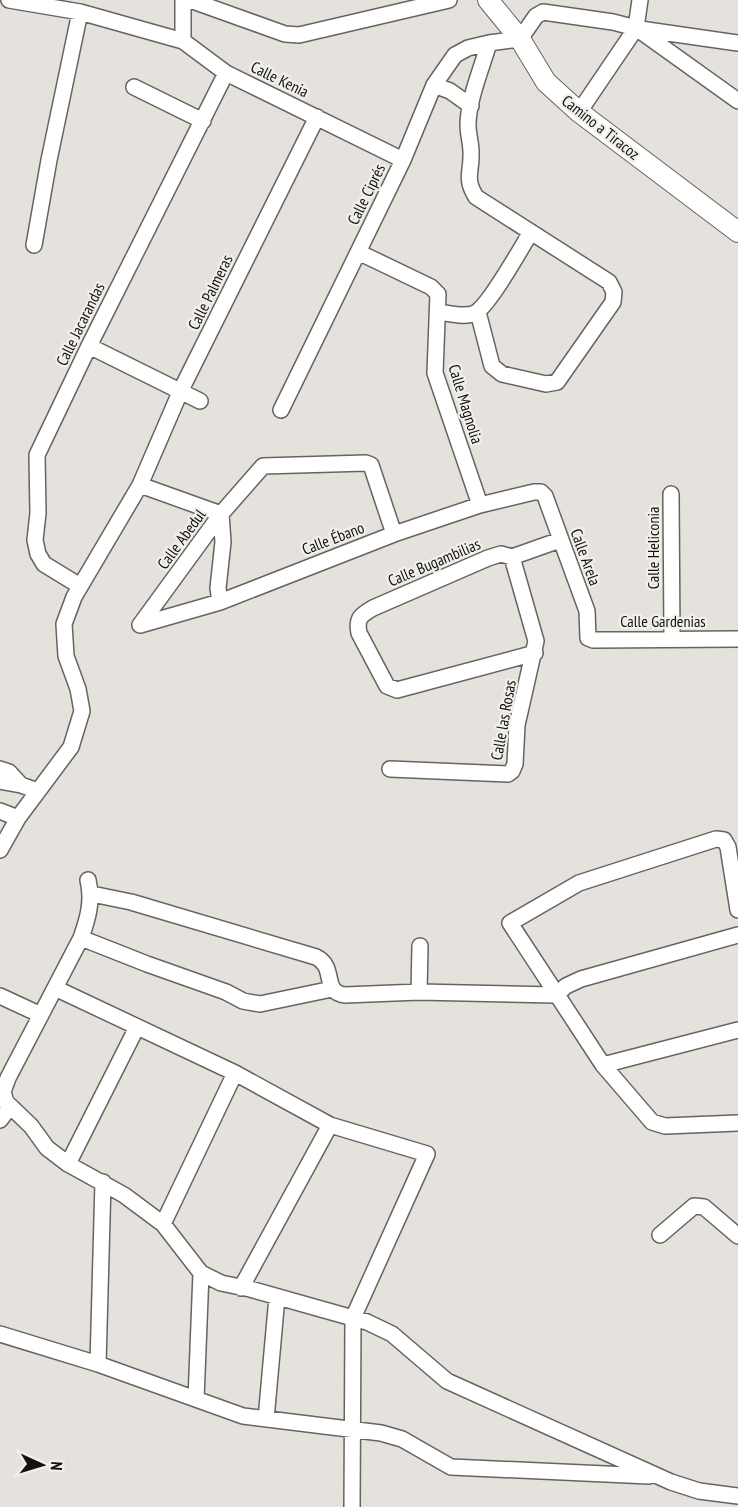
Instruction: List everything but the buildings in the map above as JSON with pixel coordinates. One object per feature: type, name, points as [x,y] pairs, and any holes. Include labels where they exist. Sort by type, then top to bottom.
[{"type":"street","points":[[9,0],[80,12],[183,41],[183,0]]},
{"type":"street","points":[[190,0],[285,34],[299,35],[449,0]]},
{"type":"street","name":"Camino a Tiracoz","points":[[488,0],[520,39],[546,82],[579,112],[738,232]]},
{"type":"street","points":[[579,112],[636,28],[640,0]]},
{"type":"street","points":[[34,245],[80,12]]},
{"type":"street","points":[[520,39],[536,16],[543,12],[738,43]]},
{"type":"street","points":[[636,28],[738,101]]},
{"type":"street","name":"Calle Ciprés","points":[[281,410],[403,160],[434,85],[455,55],[468,48],[520,39]]},
{"type":"street","name":"Calle Kenia","points":[[183,41],[226,73],[403,160]]},
{"type":"street","points":[[478,312],[492,366],[502,374],[546,384],[557,382],[613,302],[614,292],[609,282],[476,197],[470,187],[468,177],[471,153],[468,123],[489,43]]},
{"type":"street","name":"Calle Jacarandas","points":[[80,586],[44,564],[38,554],[35,540],[38,513],[37,455],[226,73]]},
{"type":"street","points":[[434,85],[450,91],[471,106]]},
{"type":"street","points":[[134,87],[203,121]]},
{"type":"street","name":"Calle Palmeras","points":[[0,850],[18,818],[71,747],[82,711],[78,689],[66,656],[64,624],[80,586],[140,485],[181,390],[316,117]]},
{"type":"street","points":[[438,312],[469,315],[478,312],[531,232]]},
{"type":"street","name":"Calle Magnolia","points":[[358,252],[431,287],[438,294],[435,373],[480,505]]},
{"type":"street","points":[[89,346],[200,401]]},
{"type":"street","points":[[220,602],[218,588],[223,542],[221,514],[262,466],[366,463],[371,465],[394,534]]},
{"type":"street","name":"Calle Abedul","points":[[140,485],[221,514],[140,625]]},
{"type":"street","name":"Calle Ébano","points":[[140,625],[220,602],[394,534],[480,505],[541,492]]},
{"type":"street","name":"Calle Arela","points":[[541,492],[545,496],[587,611],[588,638]]},
{"type":"street","name":"Calle Heliconia","points":[[671,494],[672,639]]},
{"type":"street","name":"Calle Bugambilias","points":[[535,653],[404,689],[391,689],[387,686],[359,633],[357,623],[359,618],[373,608],[488,558],[501,554],[512,557],[560,540]]},
{"type":"street","name":"Calle las Rosas","points":[[390,769],[508,774],[512,771],[515,764],[517,725],[536,641],[512,557]]},
{"type":"street","name":"Calle Gardenias","points":[[588,638],[593,640],[738,639]]},
{"type":"street","points":[[0,769],[9,772],[21,785]]},
{"type":"street","points":[[0,781],[38,791]]},
{"type":"street","points":[[0,811],[18,818]]},
{"type":"street","points":[[738,910],[729,847],[724,840],[716,839],[579,883],[510,923],[603,1065],[652,1122],[665,1126],[738,1123]]},
{"type":"street","points":[[738,935],[581,979],[566,986],[556,995],[419,992],[345,995],[337,994],[332,989],[327,968],[323,961],[316,957],[131,902],[90,887],[88,918],[81,938],[8,1078],[3,1092],[6,1102],[31,1126],[47,1148],[68,1164],[124,1195],[163,1224],[201,1273],[221,1283],[367,1322],[392,1334],[447,1381],[658,1477],[699,1491],[738,1496]]},
{"type":"street","points":[[81,938],[226,992],[243,1001],[260,1004],[332,989]]},
{"type":"street","points":[[419,992],[420,946]]},
{"type":"street","points":[[56,988],[235,1073],[330,1125],[428,1154],[353,1318],[352,1507]]},
{"type":"street","points":[[0,996],[41,1015]]},
{"type":"street","points":[[68,1164],[137,1027]]},
{"type":"street","points":[[603,1065],[738,1030]]},
{"type":"street","points":[[163,1224],[235,1073]]},
{"type":"street","points":[[0,1120],[10,1107]]},
{"type":"street","points":[[241,1288],[330,1125]]},
{"type":"street","points":[[98,1364],[104,1182]]},
{"type":"street","points":[[660,1235],[694,1206],[704,1207],[738,1236]]},
{"type":"street","points":[[195,1400],[201,1273]]},
{"type":"street","points":[[266,1419],[277,1297]]},
{"type":"street","points":[[0,1334],[98,1364],[243,1416],[381,1433],[402,1439],[451,1467],[658,1477]]}]
